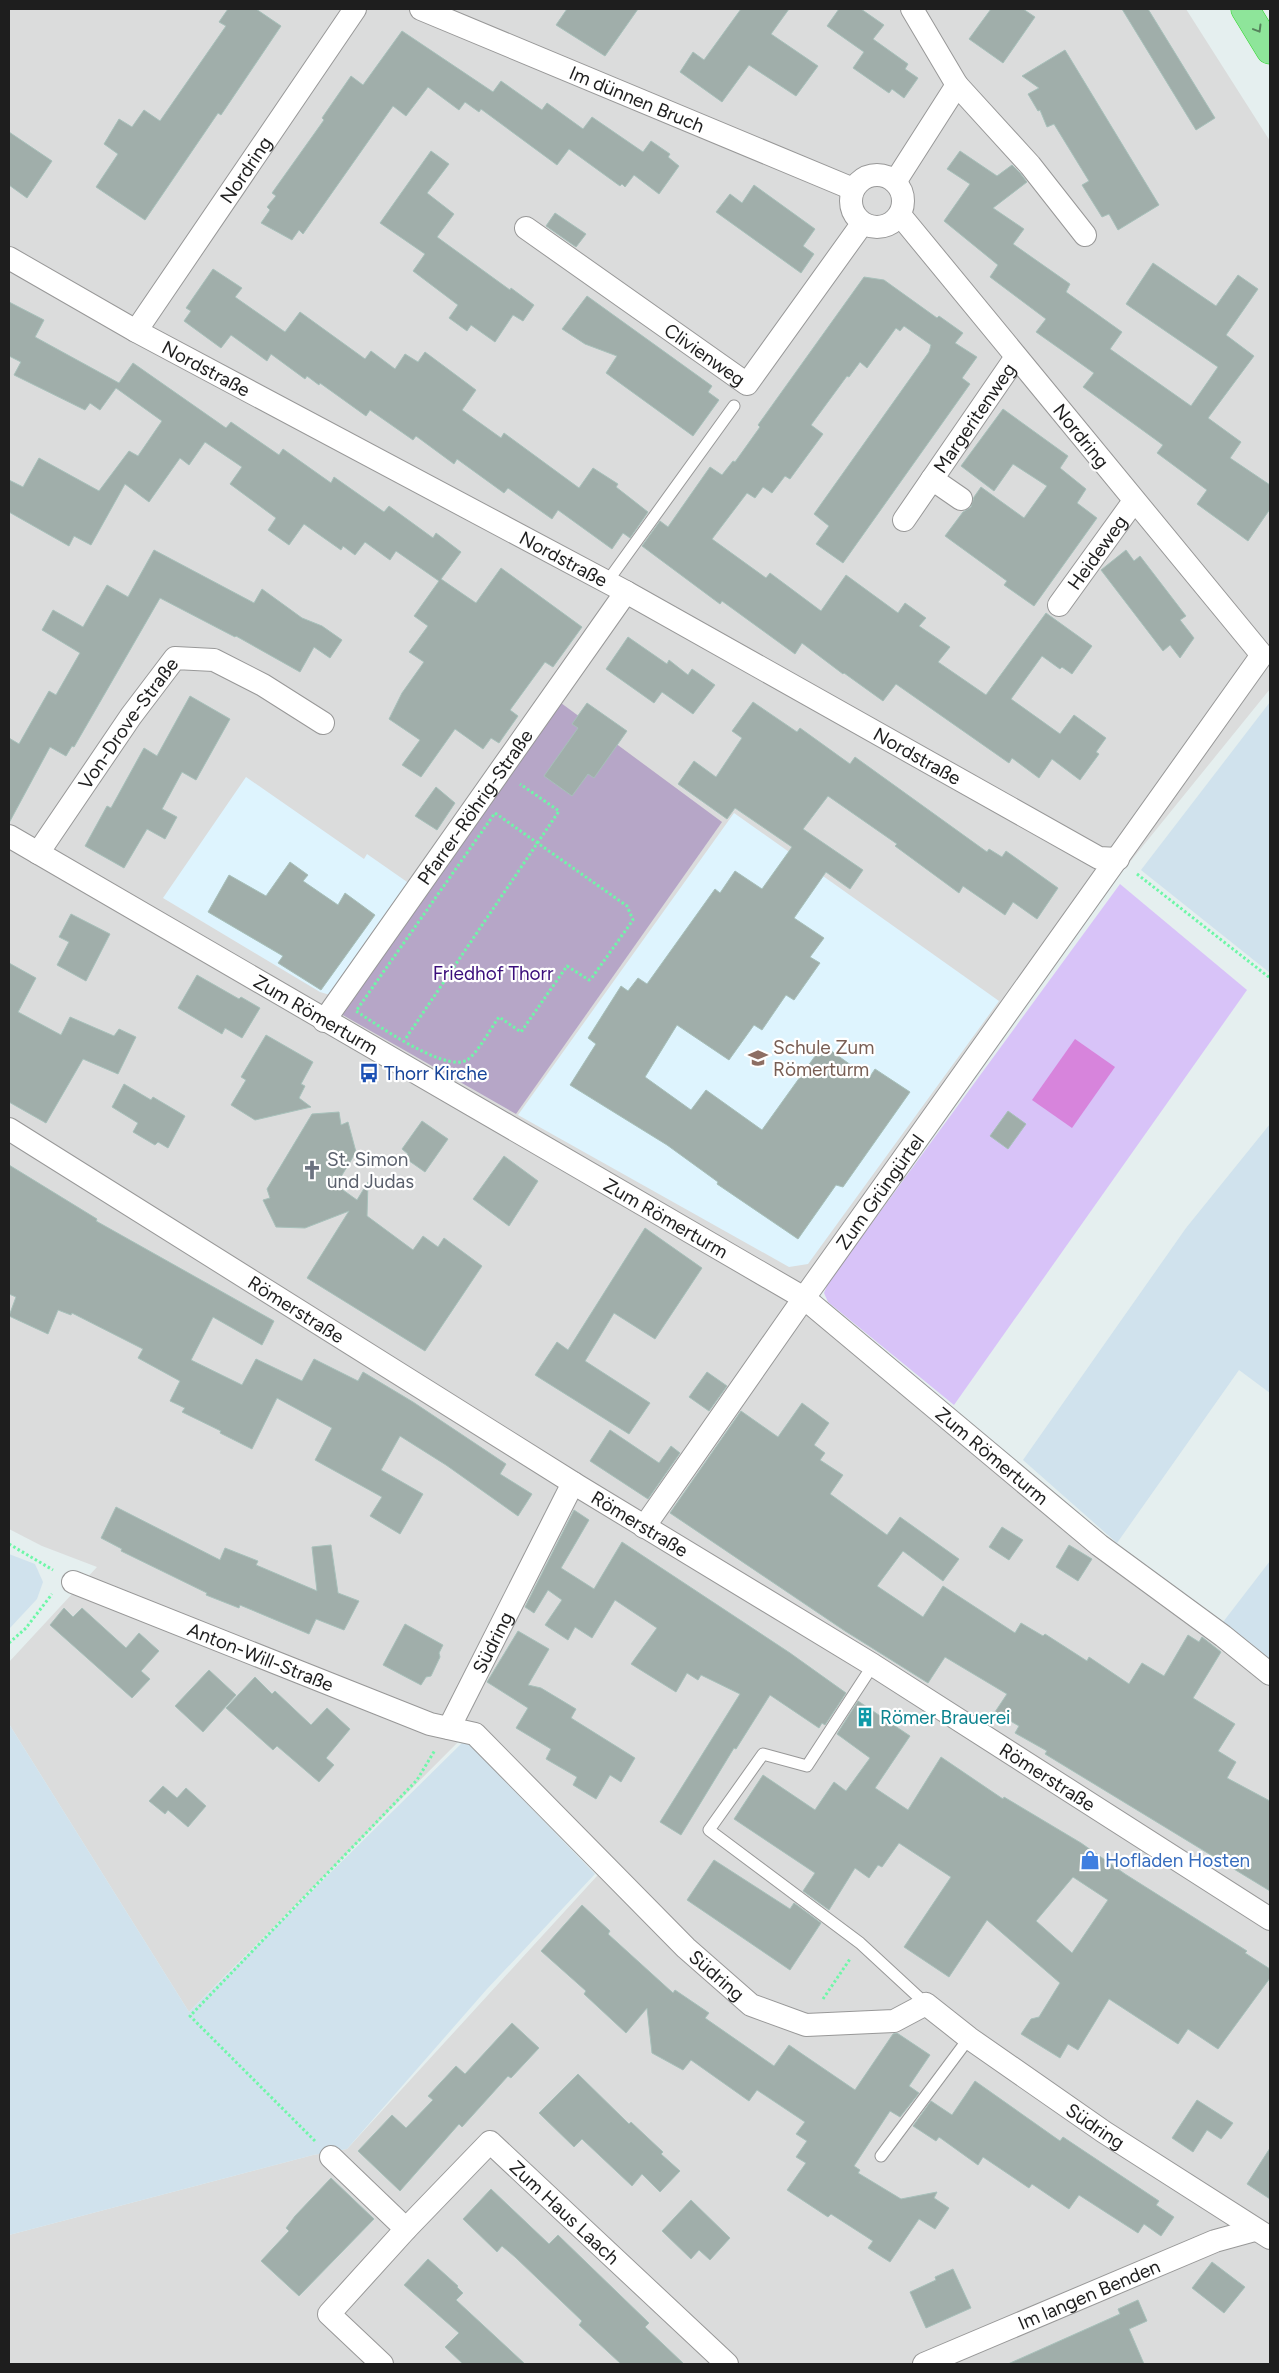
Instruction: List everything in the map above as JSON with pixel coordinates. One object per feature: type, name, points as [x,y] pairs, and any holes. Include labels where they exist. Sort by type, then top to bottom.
[{"type":"highway","points":[[1245,9],[1270,50]]},
{"type":"street","name":"Nordring","points":[[136,331],[355,9]]},
{"type":"street","name":"Im dünnen Bruch","points":[[421,9],[853,189]]},
{"type":"street","points":[[912,9],[957,85],[1030,165],[1085,235]]},
{"type":"street","points":[[895,182],[957,85]]},
{"type":"street","points":[[869,176],[887,176],[895,182],[902,191],[904,200],[900,215],[891,224],[882,228],[862,224],[855,217],[851,208],[850,198],[853,189],[861,180],[869,176]]},
{"type":"street","name":"Nordring","points":[[900,215],[1262,655]]},
{"type":"street","name":"Clivienweg","points":[[526,228],[747,384],[862,224]]},
{"type":"street","name":"Nordstraße","points":[[9,258],[136,331],[617,587],[1100,858],[1118,859]]},
{"type":"street","name":"Margeritenweg","points":[[904,520],[1016,357]]},
{"type":"street","name":"Margeritenweg","points":[[932,479],[961,499]]},
{"type":"street","name":"Heideweg","points":[[1059,605],[1134,501]]},
{"type":"street","name":"Pfarrer-Röhrig-Straße","points":[[324,1021],[500,770],[617,587]]},
{"type":"street","name":"Zum Grüngürtel","points":[[644,1527],[804,1298],[1262,655]]},
{"type":"street","name":"Von-Drove-Straße","points":[[38,853],[131,716],[175,658],[214,660],[263,684],[323,723]]},
{"type":"street","name":"Zum Römerturm","points":[[9,836],[324,1021],[804,1298],[1099,1545],[1223,1636],[1270,1674]]},
{"type":"street","name":"Römerstraße","points":[[9,1129],[573,1483],[872,1664],[1270,1919]]},
{"type":"street","name":"Südring","points":[[573,1483],[449,1728],[475,1734],[686,1948],[751,2005],[806,2025],[894,2021],[926,2004],[969,2038],[1104,2132],[1262,2234]]},
{"type":"street","name":"Anton-Will-Straße","points":[[67,1579],[430,1724],[449,1728]]},
{"type":"street","name":"Zum Haus Laach","points":[[382,2364],[328,2314],[490,2142],[727,2364]]},
{"type":"street","points":[[331,2157],[406,2229]]},
{"type":"street","name":"Im langen Benden","points":[[924,2364],[1215,2241],[1262,2234]]},
{"type":"lane","points":[[617,587],[734,406]]},
{"type":"lane","points":[[872,1664],[807,1766],[762,1754],[709,1830],[860,1943],[926,2004]]},
{"type":"lane","points":[[882,2156],[969,2038]]},
{"type":"path","points":[[394,1061],[404,1041],[559,811],[500,770]]},
{"type":"path","points":[[498,814],[538,842],[627,906],[633,920],[591,979],[589,980],[567,966],[521,1032],[499,1017],[469,1058],[459,1063],[451,1063],[404,1041],[356,1012],[494,815],[498,814]]},
{"type":"path","points":[[1118,859],[1270,978]]},
{"type":"path","points":[[9,1544],[67,1579],[26,1628],[9,1643]]},
{"type":"path","points":[[331,2157],[190,2016],[417,1780],[449,1728]]},
{"type":"path","points":[[806,2025],[860,1943]]},
{"type":"shaded area","points":[[9,9],[1186,9],[1270,141],[1270,689],[1121,873],[809,1302],[1270,1680],[1270,2364],[9,2364],[9,2235],[313,2155],[347,2149],[608,1864],[477,1723],[189,2012],[9,1724],[9,1662],[97,1567],[42,1546],[9,1529]]},
{"type":"shaded area","points":[[1270,702],[1270,973],[1141,870]]},
{"type":"shaded area","points":[[246,777],[364,859],[367,854],[410,884],[330,995],[320,992],[163,898]]},
{"type":"shaded area","name":"Schule Zum Römerturm","points":[[734,813],[999,1001],[808,1264],[789,1267],[518,1115]]},
{"type":"shaded area","points":[[1120,884],[1247,990],[954,1405],[828,1302],[824,1293],[828,1283]]},
{"type":"shaded area","points":[[1075,1039],[1115,1067],[1072,1128],[1032,1100]]},
{"type":"shaded area","points":[[1270,1124],[1270,1393],[1239,1370],[1117,1543],[1023,1460],[1186,1228]]},
{"type":"shaded area","points":[[9,1554],[35,1564],[43,1582],[37,1599],[9,1629]]},
{"type":"shaded area","points":[[1270,1561],[1270,1666],[1220,1626]]},
{"type":"shaded area","points":[[9,1724],[189,2012],[465,1740],[595,1874],[487,1989],[347,2149],[313,2155],[9,2235]]},
{"type":"green space","name":"Friedhof Thorr","points":[[561,703],[722,822],[516,1114],[341,1014]]},
{"type":"building","points":[[228,9],[256,9],[281,26],[221,115],[218,113],[145,220],[96,187],[118,154],[104,144],[119,119],[132,127],[144,110],[160,121],[226,26],[219,22]]},
{"type":"building","points":[[567,9],[638,9],[605,56],[556,25]]},
{"type":"building","points":[[741,9],[789,9],[771,34],[818,66],[796,96],[749,65],[722,102],[680,72],[693,52],[704,60]]},
{"type":"building","points":[[839,9],[861,9],[884,25],[873,39],[908,64],[905,69],[918,78],[904,98],[892,89],[889,93],[853,68],[864,52],[827,26]]},
{"type":"building","points":[[991,9],[1023,9],[1035,17],[1003,63],[969,39]]},
{"type":"building","points":[[1122,9],[1148,9],[1215,118],[1196,130]]},
{"type":"building","points":[[402,31],[493,92],[501,81],[542,110],[547,103],[583,129],[592,117],[643,152],[651,141],[670,154],[668,157],[679,166],[659,194],[634,175],[625,187],[622,184],[620,186],[569,149],[557,165],[481,109],[479,112],[465,102],[459,110],[428,87],[406,116],[393,106],[303,234],[299,230],[292,240],[261,223],[270,210],[267,207],[276,196],[272,193],[324,120],[322,118],[351,76],[363,85]]},
{"type":"building","points":[[1065,50],[1159,205],[1118,230],[1109,214],[1102,217],[1082,185],[1089,181],[1054,124],[1047,127],[1040,110],[1038,111],[1028,94],[1039,88],[1022,76]]},
{"type":"building","points":[[9,132],[52,161],[27,198],[9,185]]},
{"type":"building","points":[[431,151],[449,164],[427,193],[454,214],[437,237],[534,305],[523,321],[513,315],[495,342],[471,325],[467,331],[449,318],[458,305],[413,271],[425,254],[380,223]]},
{"type":"building","points":[[960,151],[997,176],[1012,165],[1020,173],[1027,182],[993,208],[1024,229],[1013,244],[1070,284],[1066,292],[1122,332],[1110,349],[1191,406],[1218,367],[1126,304],[1153,263],[1216,306],[1238,275],[1258,289],[1226,335],[1254,356],[1208,418],[1241,442],[1230,458],[1270,485],[1270,509],[1248,541],[1197,504],[1207,490],[1157,453],[1163,445],[1083,387],[1094,373],[1036,332],[1046,319],[990,277],[998,265],[944,221],[970,184],[947,169]]},
{"type":"building","points":[[754,185],[815,229],[803,246],[814,254],[801,273],[716,212],[730,194],[742,203]]},
{"type":"building","points":[[555,213],[586,234],[576,247],[546,226]]},
{"type":"building","points":[[213,269],[242,288],[235,297],[285,332],[300,312],[365,359],[371,351],[395,369],[405,354],[418,362],[425,352],[476,390],[462,410],[501,438],[504,433],[579,488],[593,468],[618,484],[616,487],[648,512],[630,538],[623,533],[612,549],[558,510],[552,519],[508,488],[504,493],[457,459],[454,464],[416,436],[413,440],[370,410],[366,416],[320,383],[319,385],[307,376],[305,379],[271,354],[267,361],[231,335],[221,348],[184,321],[191,311],[186,308]]},
{"type":"building","points":[[864,277],[884,280],[937,318],[939,316],[963,333],[955,343],[977,357],[962,378],[970,384],[843,563],[816,544],[829,526],[814,514],[929,352],[931,345],[904,326],[900,331],[896,328],[867,368],[860,362],[849,377],[847,376],[811,425],[823,434],[790,479],[785,476],[772,493],[763,487],[755,498],[747,493],[712,539],[766,578],[770,573],[821,611],[846,575],[898,613],[905,603],[926,618],[919,626],[950,647],[938,662],[986,695],[1046,613],[1092,646],[1072,674],[1062,667],[1060,669],[1042,656],[1011,699],[1060,734],[1074,715],[1106,738],[1096,752],[1099,754],[1080,780],[1052,759],[1039,778],[1012,758],[1009,763],[896,684],[883,701],[802,643],[795,654],[722,601],[720,604],[642,546],[660,521],[668,527],[710,467],[722,475],[733,461],[735,462],[760,427],[758,425]]},
{"type":"building","points":[[587,296],[712,386],[708,392],[719,400],[693,436],[606,373],[617,356],[585,344],[562,329]]},
{"type":"building","points":[[9,302],[44,320],[35,337],[119,383],[133,363],[226,428],[231,422],[279,455],[283,449],[331,483],[334,477],[384,512],[389,506],[433,538],[436,533],[461,552],[441,579],[476,603],[501,568],[582,627],[553,667],[545,662],[510,710],[518,716],[499,743],[491,738],[483,749],[455,729],[421,777],[402,765],[420,740],[389,719],[402,693],[424,662],[409,652],[428,626],[414,616],[439,581],[396,551],[390,560],[365,542],[355,555],[343,546],[341,550],[304,524],[289,545],[268,530],[276,518],[230,484],[242,467],[205,442],[189,465],[180,458],[149,502],[125,484],[91,545],[74,536],[69,546],[9,512],[9,480],[23,487],[39,458],[99,491],[129,451],[138,456],[162,421],[116,388],[100,410],[90,403],[85,410],[14,375],[21,362],[9,356]]},
{"type":"building","points":[[1003,409],[1068,456],[1060,468],[1086,489],[1077,503],[1097,518],[1034,606],[1004,585],[1007,581],[945,536],[963,512],[971,507],[974,497],[981,487],[1024,518],[1047,486],[1013,464],[994,491],[961,466]]},
{"type":"building","points":[[154,550],[254,603],[262,589],[302,618],[322,626],[342,640],[330,658],[314,647],[300,672],[236,636],[160,598],[74,747],[72,746],[66,756],[50,747],[9,823],[9,738],[19,744],[49,691],[56,695],[80,653],[42,630],[53,610],[83,627],[107,585],[128,597]]},
{"type":"building","points":[[1126,550],[1134,561],[1140,556],[1186,616],[1180,620],[1194,638],[1180,658],[1170,645],[1163,651],[1101,570]]},
{"type":"building","points":[[628,637],[667,664],[669,660],[688,675],[692,669],[715,685],[693,714],[662,692],[654,703],[606,669]]},
{"type":"building","points":[[190,696],[230,719],[196,780],[182,772],[162,809],[177,817],[165,839],[147,829],[124,868],[85,846],[107,806],[111,808],[144,748],[157,756]]},
{"type":"building","points":[[753,702],[797,732],[800,728],[850,764],[855,757],[987,852],[989,849],[1002,857],[1006,851],[1058,888],[1037,919],[1013,902],[1005,915],[963,886],[959,893],[895,846],[897,844],[828,796],[803,829],[863,870],[850,889],[826,872],[794,918],[824,938],[810,957],[820,963],[794,1000],[786,995],[762,1030],[754,1025],[729,1060],[677,1025],[645,1077],[691,1110],[706,1090],[762,1130],[823,1045],[869,1078],[875,1069],[910,1092],[843,1187],[836,1185],[798,1239],[717,1184],[718,1182],[667,1145],[570,1085],[596,1044],[588,1038],[621,986],[628,991],[638,978],[647,984],[715,889],[720,893],[735,871],[762,889],[792,847],[735,808],[727,819],[678,784],[694,761],[716,777],[742,738],[732,731]]},
{"type":"building","points":[[587,703],[627,731],[594,778],[588,774],[572,796],[544,776],[578,728],[572,724]]},
{"type":"building","points":[[436,787],[455,803],[437,830],[415,816]]},
{"type":"building","points":[[290,862],[308,875],[303,881],[338,905],[345,893],[375,915],[321,990],[278,963],[283,956],[208,912],[229,875],[266,896]]},
{"type":"building","points":[[71,914],[110,934],[86,981],[57,965],[69,942],[59,937]]},
{"type":"building","points":[[9,963],[36,978],[18,1012],[61,1035],[70,1017],[114,1036],[119,1029],[136,1037],[118,1074],[83,1059],[46,1123],[9,1102]]},
{"type":"building","points":[[197,975],[239,999],[241,997],[260,1008],[242,1038],[225,1028],[222,1034],[178,1008]]},
{"type":"building","points":[[266,1035],[313,1062],[301,1084],[305,1086],[299,1098],[311,1107],[255,1120],[231,1105],[246,1080],[241,1077]]},
{"type":"building","points":[[124,1084],[151,1100],[153,1097],[185,1116],[168,1148],[158,1142],[155,1145],[133,1132],[138,1123],[112,1107]]},
{"type":"building","points":[[1008,1111],[1026,1124],[1008,1149],[990,1136]]},
{"type":"building","points":[[339,1112],[341,1125],[348,1122],[356,1152],[336,1185],[357,1200],[368,1182],[367,1216],[413,1250],[423,1236],[438,1247],[444,1238],[482,1266],[425,1351],[307,1278],[349,1211],[305,1228],[276,1227],[263,1200],[270,1198],[267,1189],[312,1114]]},
{"type":"building","points":[[422,1121],[448,1139],[425,1172],[405,1158],[408,1154],[402,1149]]},
{"type":"building","points":[[504,1156],[538,1181],[509,1226],[473,1199]]},
{"type":"building","points":[[9,1165],[97,1219],[96,1221],[274,1321],[262,1345],[213,1317],[191,1360],[242,1385],[256,1359],[302,1381],[314,1359],[358,1381],[363,1372],[413,1402],[506,1464],[500,1474],[532,1494],[518,1516],[446,1465],[400,1436],[381,1470],[423,1494],[400,1534],[370,1516],[382,1497],[315,1460],[332,1428],[277,1398],[252,1449],[182,1412],[185,1408],[170,1401],[180,1381],[138,1358],[143,1349],[72,1313],[71,1315],[58,1310],[48,1334],[9,1316],[16,1297],[9,1294]]},
{"type":"building","points":[[645,1228],[702,1268],[655,1339],[614,1313],[585,1361],[650,1403],[629,1434],[535,1375],[557,1342],[568,1350]]},
{"type":"building","points":[[707,1372],[727,1386],[709,1411],[689,1397]]},
{"type":"building","points":[[802,1403],[829,1423],[814,1445],[825,1453],[820,1460],[843,1475],[830,1494],[887,1535],[900,1517],[959,1559],[943,1581],[903,1551],[877,1586],[923,1617],[943,1586],[1015,1633],[1021,1623],[1043,1636],[1045,1634],[1087,1661],[1089,1657],[1129,1684],[1142,1663],[1164,1676],[1188,1635],[1199,1642],[1202,1637],[1221,1652],[1193,1698],[1235,1724],[1218,1751],[1236,1762],[1227,1778],[1270,1801],[1270,1891],[1045,1754],[1047,1751],[1015,1733],[1019,1726],[995,1712],[1007,1694],[945,1657],[928,1683],[845,1631],[670,1513],[741,1411],[778,1437]]},
{"type":"building","points":[[610,1430],[659,1463],[671,1446],[680,1453],[648,1499],[590,1461]]},
{"type":"building","points":[[116,1507],[220,1560],[225,1548],[258,1561],[256,1565],[317,1591],[312,1547],[331,1545],[338,1593],[359,1601],[344,1630],[316,1619],[309,1634],[240,1605],[239,1608],[206,1595],[207,1593],[121,1551],[122,1549],[101,1538]]},
{"type":"building","points":[[574,1510],[589,1520],[561,1568],[594,1589],[622,1542],[790,1653],[846,1693],[825,1725],[822,1723],[819,1728],[770,1695],[736,1749],[734,1748],[681,1835],[660,1822],[740,1694],[701,1675],[698,1680],[687,1673],[676,1692],[631,1664],[657,1628],[615,1600],[592,1638],[575,1627],[568,1640],[545,1625],[562,1600],[548,1590],[534,1613],[525,1607]]},
{"type":"building","points":[[1002,1527],[1023,1540],[1009,1560],[989,1547]]},
{"type":"building","points":[[1069,1545],[1092,1559],[1078,1581],[1056,1567]]},
{"type":"building","points":[[64,1608],[73,1617],[82,1608],[126,1648],[139,1633],[159,1651],[141,1671],[150,1679],[132,1698],[50,1625]]},
{"type":"building","points":[[405,1624],[443,1645],[439,1653],[440,1657],[431,1676],[426,1677],[421,1685],[383,1665]]},
{"type":"building","points":[[518,1631],[549,1649],[528,1685],[541,1688],[576,1709],[571,1718],[635,1758],[621,1782],[610,1775],[596,1799],[573,1785],[577,1777],[546,1759],[551,1749],[516,1728],[528,1708],[487,1682]]},
{"type":"building","points":[[209,1670],[236,1695],[203,1732],[175,1706]]},
{"type":"building","points":[[255,1677],[272,1694],[275,1691],[311,1725],[327,1708],[350,1729],[326,1758],[334,1765],[319,1782],[277,1746],[273,1750],[226,1708]]},
{"type":"building","points":[[858,1701],[910,1736],[875,1788],[908,1810],[941,1757],[1003,1799],[1004,1797],[1081,1843],[1125,1874],[1247,1951],[1245,1953],[1270,1969],[1270,1978],[1218,2049],[1188,2029],[1178,2044],[1109,1999],[1078,2050],[1068,2044],[1060,2058],[1021,2034],[1031,2019],[1039,2017],[1060,1983],[987,1920],[949,1977],[904,1947],[951,1877],[899,1843],[882,1867],[878,1865],[869,1878],[855,1868],[829,1910],[803,1891],[815,1873],[734,1819],[763,1775],[815,1810],[834,1782],[846,1791],[870,1758],[837,1734]],"holes":[[[1073,1877],[1108,1900],[1072,1953],[1036,1921]]]},
{"type":"building","points":[[163,1786],[177,1798],[186,1788],[206,1806],[188,1827],[168,1810],[165,1814],[149,1801]]},
{"type":"building","points":[[714,1860],[790,1909],[794,1903],[821,1923],[790,1970],[687,1900]]},
{"type":"building","points":[[582,1905],[610,1931],[608,1934],[673,1993],[675,1990],[709,2013],[705,2018],[774,2066],[789,2045],[855,2090],[893,2034],[897,2033],[930,2055],[909,2086],[919,2093],[900,2117],[890,2111],[854,2166],[860,2170],[858,2173],[901,2199],[937,2192],[934,2198],[949,2208],[935,2229],[919,2219],[890,2262],[868,2248],[873,2241],[831,2214],[828,2217],[787,2190],[806,2163],[796,2157],[807,2141],[796,2134],[805,2122],[757,2090],[749,2101],[691,2060],[683,2070],[652,2053],[647,2008],[626,2033],[584,1994],[586,1991],[541,1951]]},
{"type":"building","points":[[512,2023],[539,2048],[511,2078],[508,2076],[462,2127],[459,2124],[400,2191],[358,2151],[392,2115],[406,2128],[433,2100],[428,2096],[456,2066],[465,2074]]},
{"type":"building","points":[[578,2074],[629,2124],[631,2122],[663,2152],[661,2154],[680,2171],[660,2192],[642,2174],[632,2186],[582,2139],[574,2147],[539,2113]]},
{"type":"building","points":[[975,2081],[1060,2141],[1063,2137],[1159,2201],[1156,2205],[1174,2217],[1161,2236],[1144,2224],[1138,2233],[1079,2195],[1069,2209],[1032,2184],[1029,2188],[983,2157],[978,2165],[939,2137],[936,2141],[913,2126],[931,2101],[952,2115]]},
{"type":"building","points":[[1197,2100],[1233,2123],[1221,2139],[1207,2130],[1193,2152],[1172,2138]]},
{"type":"building","points":[[1270,2148],[1270,2199],[1247,2184]]},
{"type":"building","points":[[331,2178],[374,2219],[299,2296],[261,2261],[289,2231],[286,2228],[295,2216]]},
{"type":"building","points":[[491,2189],[549,2244],[558,2235],[649,2323],[645,2327],[684,2364],[621,2364],[579,2325],[582,2321],[515,2257],[502,2246],[497,2252],[463,2219]]},
{"type":"building","points":[[691,2200],[730,2238],[710,2260],[699,2250],[691,2259],[662,2231]]},
{"type":"building","points":[[428,2259],[458,2286],[463,2293],[456,2300],[525,2364],[463,2364],[445,2347],[459,2333],[404,2285]]},
{"type":"building","points":[[1212,2262],[1245,2287],[1224,2313],[1192,2288]]},
{"type":"building","points":[[953,2269],[971,2308],[926,2328],[910,2292],[936,2280],[935,2277]]},
{"type":"building","points":[[1138,2300],[1147,2321],[1129,2329],[1144,2364],[1008,2364],[1120,2314],[1118,2309]]},
{"type":"place","name":"Schule Zum Römerturm","points":[[758,1058]]},
{"type":"place","name":"Thorr Kirche","points":[[369,1073]]},
{"type":"place","name":"St. Simon und Judas","points":[[312,1170]]},
{"type":"place","name":"Römer Brauerei","points":[[865,1717]]},
{"type":"place","name":"Hofladen Hosten","points":[[1090,1860]]}]
